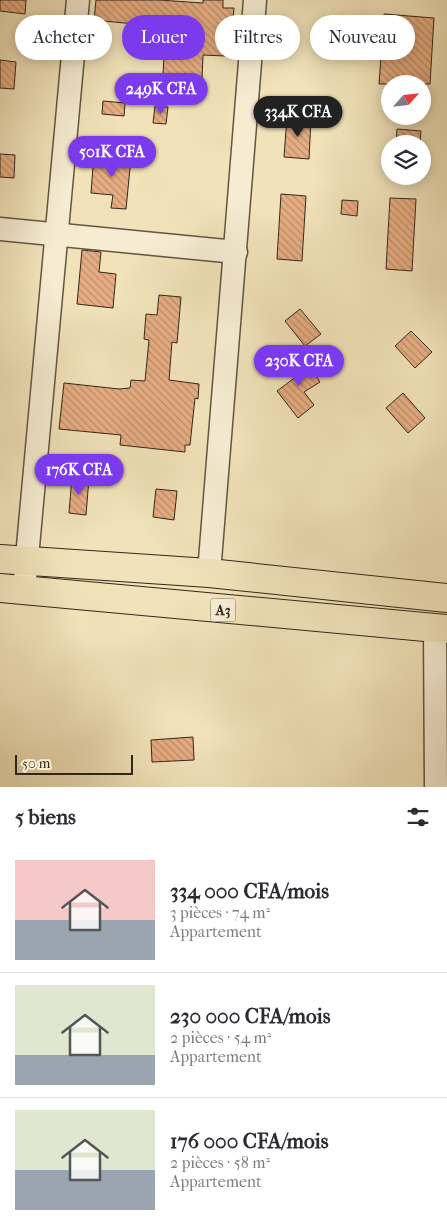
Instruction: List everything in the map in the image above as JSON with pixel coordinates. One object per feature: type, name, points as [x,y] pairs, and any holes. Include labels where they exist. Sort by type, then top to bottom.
[{"type":"highway","points":[[13,560],[209,573],[447,598]]},
{"type":"highway","name":"A3","points":[[12,589],[441,629]]},
{"type":"street","points":[[12,589],[13,560],[57,234],[78,0]]},
{"type":"street","points":[[209,573],[255,0]]},
{"type":"street","points":[[0,229],[236,252]]},
{"type":"street","points":[[436,787],[441,629]]},
{"type":"building","points":[[0,0],[26,0],[25,14],[0,11]]},
{"type":"building","points":[[96,0],[159,0],[203,3],[203,0],[223,0],[223,8],[234,8],[233,15],[215,15],[215,56],[205,55],[205,15],[122,15],[122,23],[112,22],[112,15],[94,15]]},
{"type":"building","points":[[415,16],[434,18],[431,75],[381,75],[381,84],[379,84],[381,60],[415,60]]},
{"type":"building","points":[[0,60],[16,62],[14,89],[0,88]]},
{"type":"building","points":[[164,60],[203,60],[202,79],[196,78],[194,99],[170,97],[172,77],[163,76]]},
{"type":"building","points":[[103,101],[125,103],[124,116],[102,114]]},
{"type":"building","points":[[155,106],[168,107],[166,124],[153,123]]},
{"type":"building","points":[[287,117],[311,119],[309,159],[284,157]]},
{"type":"building","points":[[397,129],[421,131],[421,135],[397,135]]},
{"type":"building","points":[[0,154],[15,155],[14,178],[0,177]]},
{"type":"building","points":[[94,154],[131,158],[126,209],[111,208],[113,195],[91,193]]},
{"type":"building","points":[[281,194],[306,196],[302,261],[277,259]]},
{"type":"building","points":[[390,198],[416,199],[412,271],[386,269]]},
{"type":"building","points":[[342,200],[358,201],[357,216],[341,214]]},
{"type":"building","points":[[82,250],[101,252],[99,272],[116,274],[113,308],[77,304]]},
{"type":"building","points":[[159,295],[181,297],[177,343],[172,342],[169,380],[199,384],[198,399],[195,398],[190,445],[185,445],[185,452],[120,445],[121,435],[59,429],[64,383],[119,389],[130,388],[131,380],[145,381],[149,340],[144,339],[146,314],[157,315]]},
{"type":"building","points":[[300,309],[321,334],[305,346],[285,321]]},
{"type":"building","points":[[411,331],[432,352],[415,368],[395,346]]},
{"type":"building","points":[[302,354],[320,382],[304,392],[314,405],[298,418],[277,391],[297,376],[288,363]]},
{"type":"building","points":[[403,393],[425,418],[408,433],[386,408]]},
{"type":"building","points":[[72,476],[89,478],[86,515],[69,513]]},
{"type":"building","points":[[156,489],[177,491],[174,520],[153,517]]},
{"type":"building","points":[[193,737],[194,760],[152,762],[151,740]]}]
